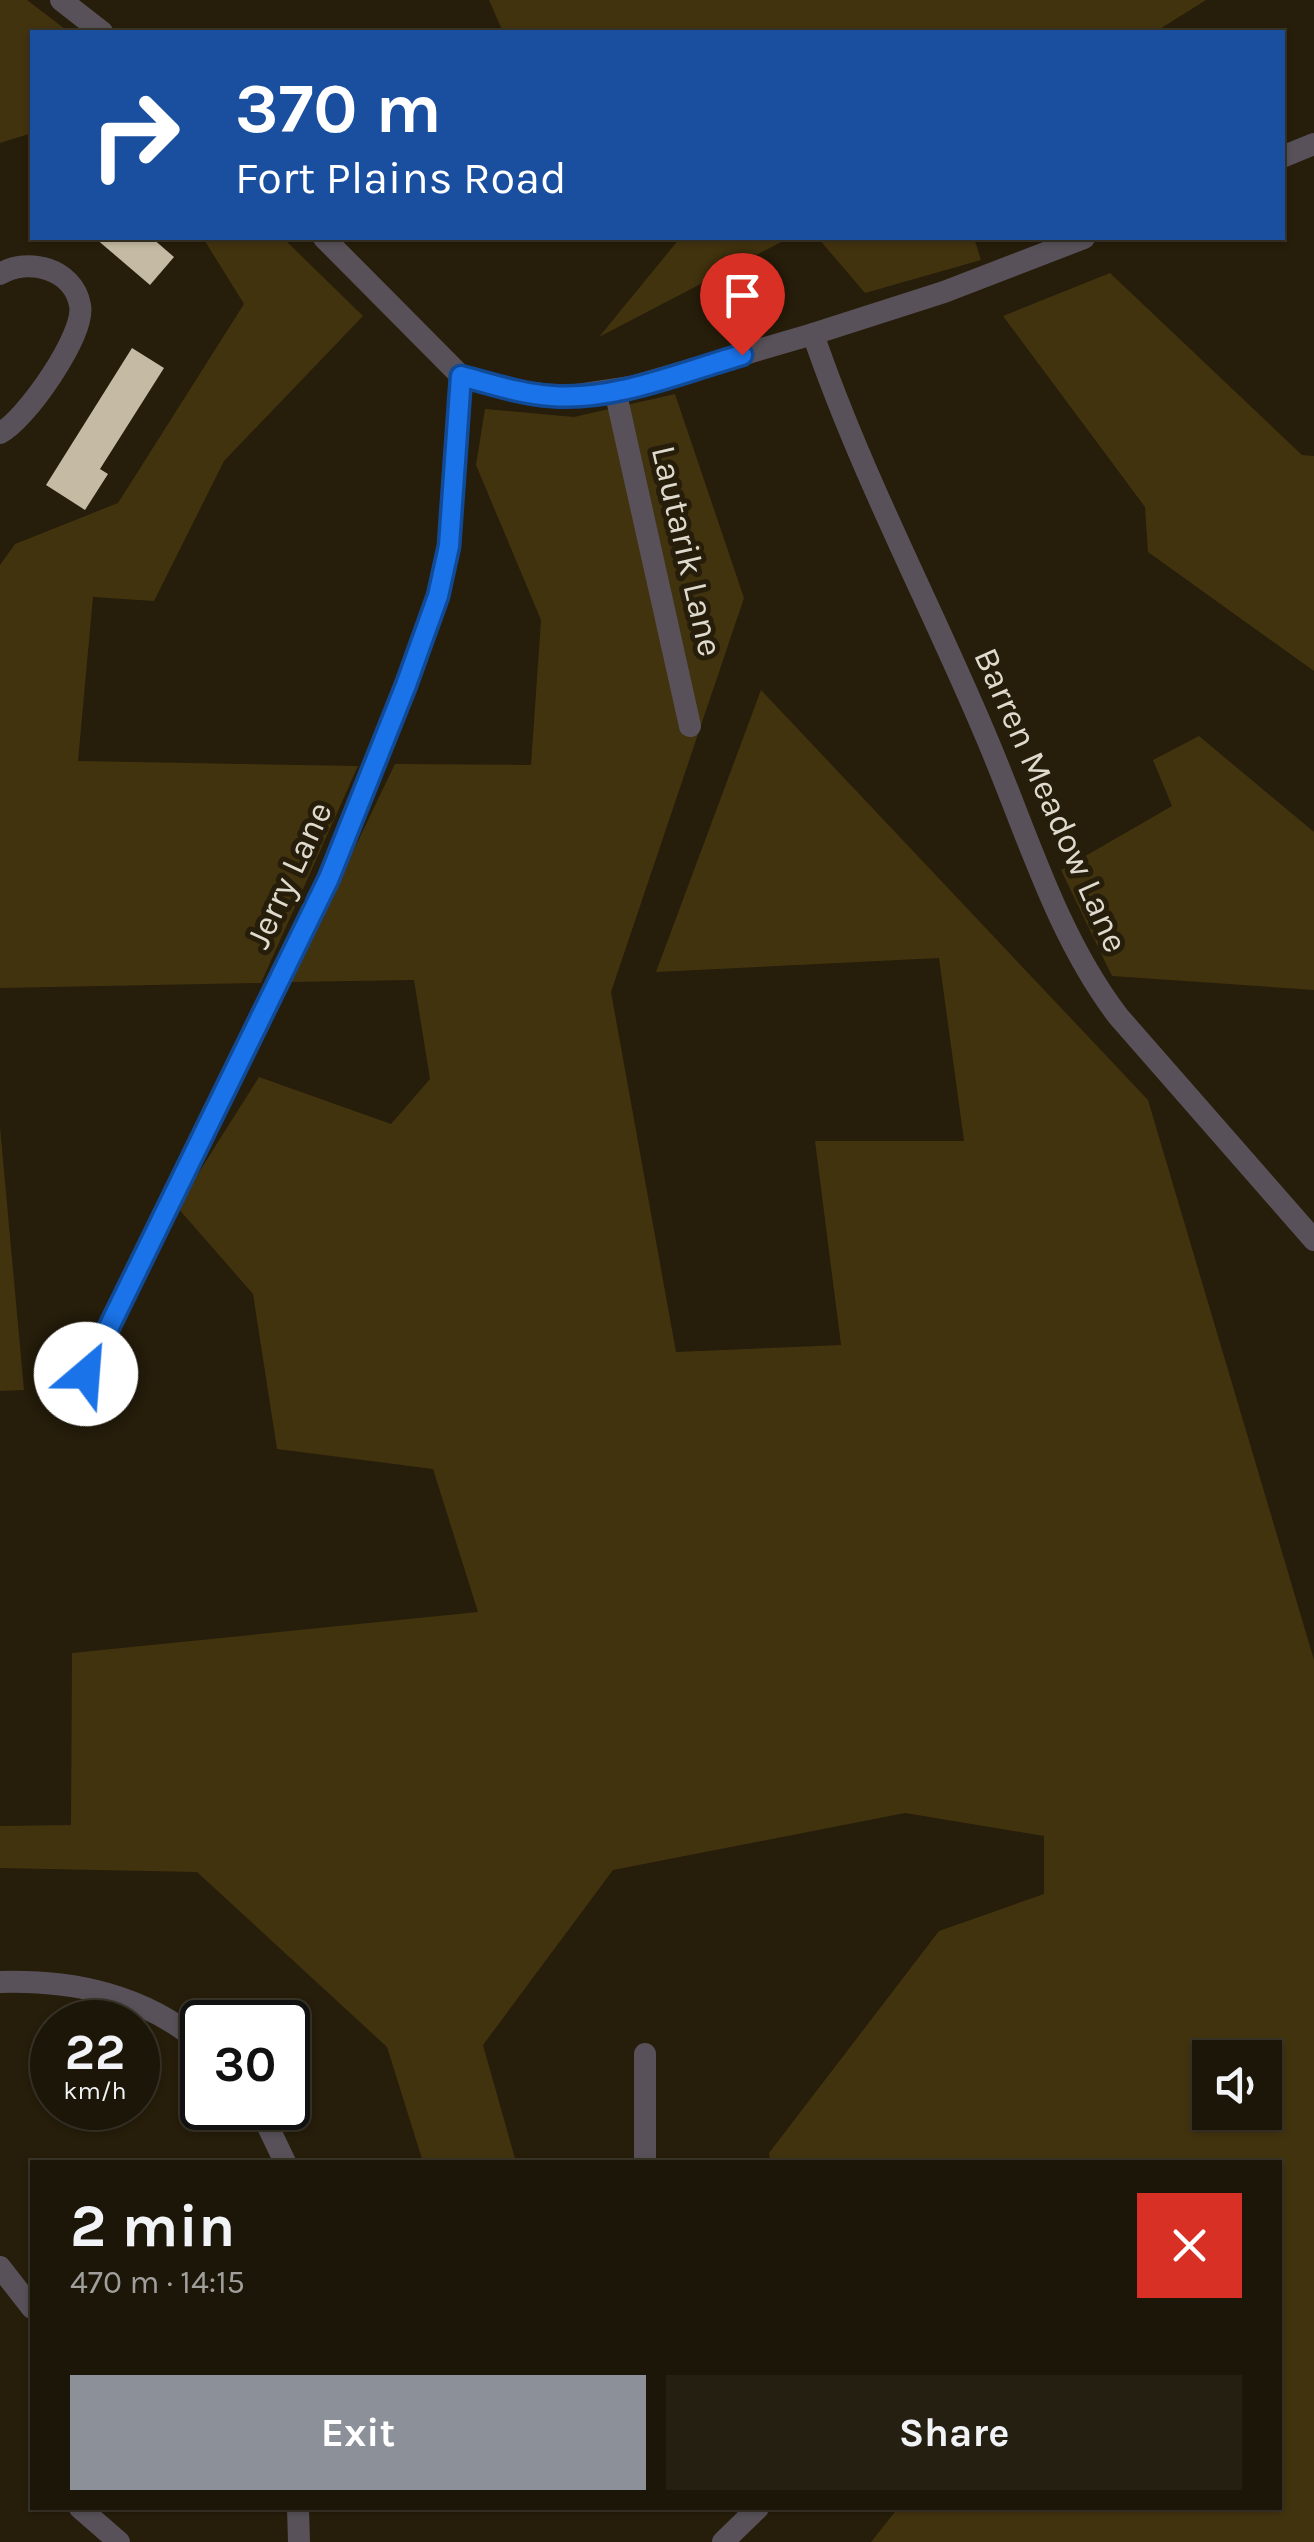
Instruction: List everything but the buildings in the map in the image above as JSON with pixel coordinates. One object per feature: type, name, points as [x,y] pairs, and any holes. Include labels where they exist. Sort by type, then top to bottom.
[{"type":"street","points":[[61,0],[99,30]]},
{"type":"street","points":[[1285,156],[1314,144]]},
{"type":"street","points":[[326,240],[461,376],[548,396],[615,390],[813,334],[944,292],[1079,240]]},
{"type":"street","points":[[0,274],[16,264],[39,265],[66,280],[80,305],[78,324],[40,394],[15,426],[0,433]]},
{"type":"street","name":"Barren Meadow Lane","points":[[813,334],[864,473],[984,730],[1065,930],[1091,979],[1118,1016],[1314,1240]]},
{"type":"street","name":"Jerry Lane","points":[[86,1374],[329,878],[406,685],[438,596],[449,546],[461,376]]},
{"type":"street","name":"Lautarik Lane","points":[[615,390],[690,726]]},
{"type":"street","points":[[0,1982],[62,1983],[123,1998],[180,2027]]},
{"type":"street","points":[[645,2054],[645,2160]]},
{"type":"street","points":[[269,2130],[283,2160]]},
{"type":"street","points":[[0,2268],[30,2306]]},
{"type":"street","points":[[82,2510],[119,2542]]},
{"type":"street","points":[[298,2510],[299,2542]]},
{"type":"street","points":[[723,2542],[756,2510]]},
{"type":"shaded area","points":[[0,0],[27,0],[66,30],[30,30],[30,134],[0,143]]},
{"type":"shaded area","points":[[489,0],[1206,0],[1158,30],[502,30]]},
{"type":"shaded area","points":[[204,240],[285,240],[363,316],[224,461],[154,601],[93,597],[78,761],[358,766],[261,983],[0,988],[0,565],[15,544],[118,503],[244,304]]},
{"type":"shaded area","points":[[678,240],[785,240],[599,337]]},
{"type":"shaded area","points":[[820,240],[975,240],[981,260],[865,293]]},
{"type":"shaded area","points":[[1110,273],[1302,455],[1314,456],[1314,671],[1148,552],[1145,507],[1003,316]]},
{"type":"shaded area","points":[[675,394],[744,598],[611,992],[676,1352],[841,1345],[815,1141],[964,1141],[939,958],[656,972],[761,690],[1148,1100],[1314,1660],[1314,2542],[871,2542],[896,2510],[1282,2510],[1282,2160],[770,2160],[769,2153],[939,1931],[1044,1894],[1044,1836],[905,1813],[613,1870],[483,2045],[515,2160],[422,2160],[387,2047],[197,1872],[0,1868],[0,1826],[71,1825],[72,1653],[478,1612],[433,1469],[277,1449],[253,1294],[177,1207],[259,1077],[391,1124],[430,1079],[414,980],[290,982],[395,764],[531,765],[541,620],[476,465],[485,409],[574,417]]},
{"type":"shaded area","points":[[1199,736],[1314,832],[1314,990],[1112,976],[1061,870],[1172,806],[1153,760]]},
{"type":"shaded area","points":[[0,1127],[24,1390],[0,1391]]},
{"type":"route","points":[[86,1374],[329,878],[406,685],[438,596],[449,546],[461,376],[518,391],[564,397],[631,387],[742,355]]}]
